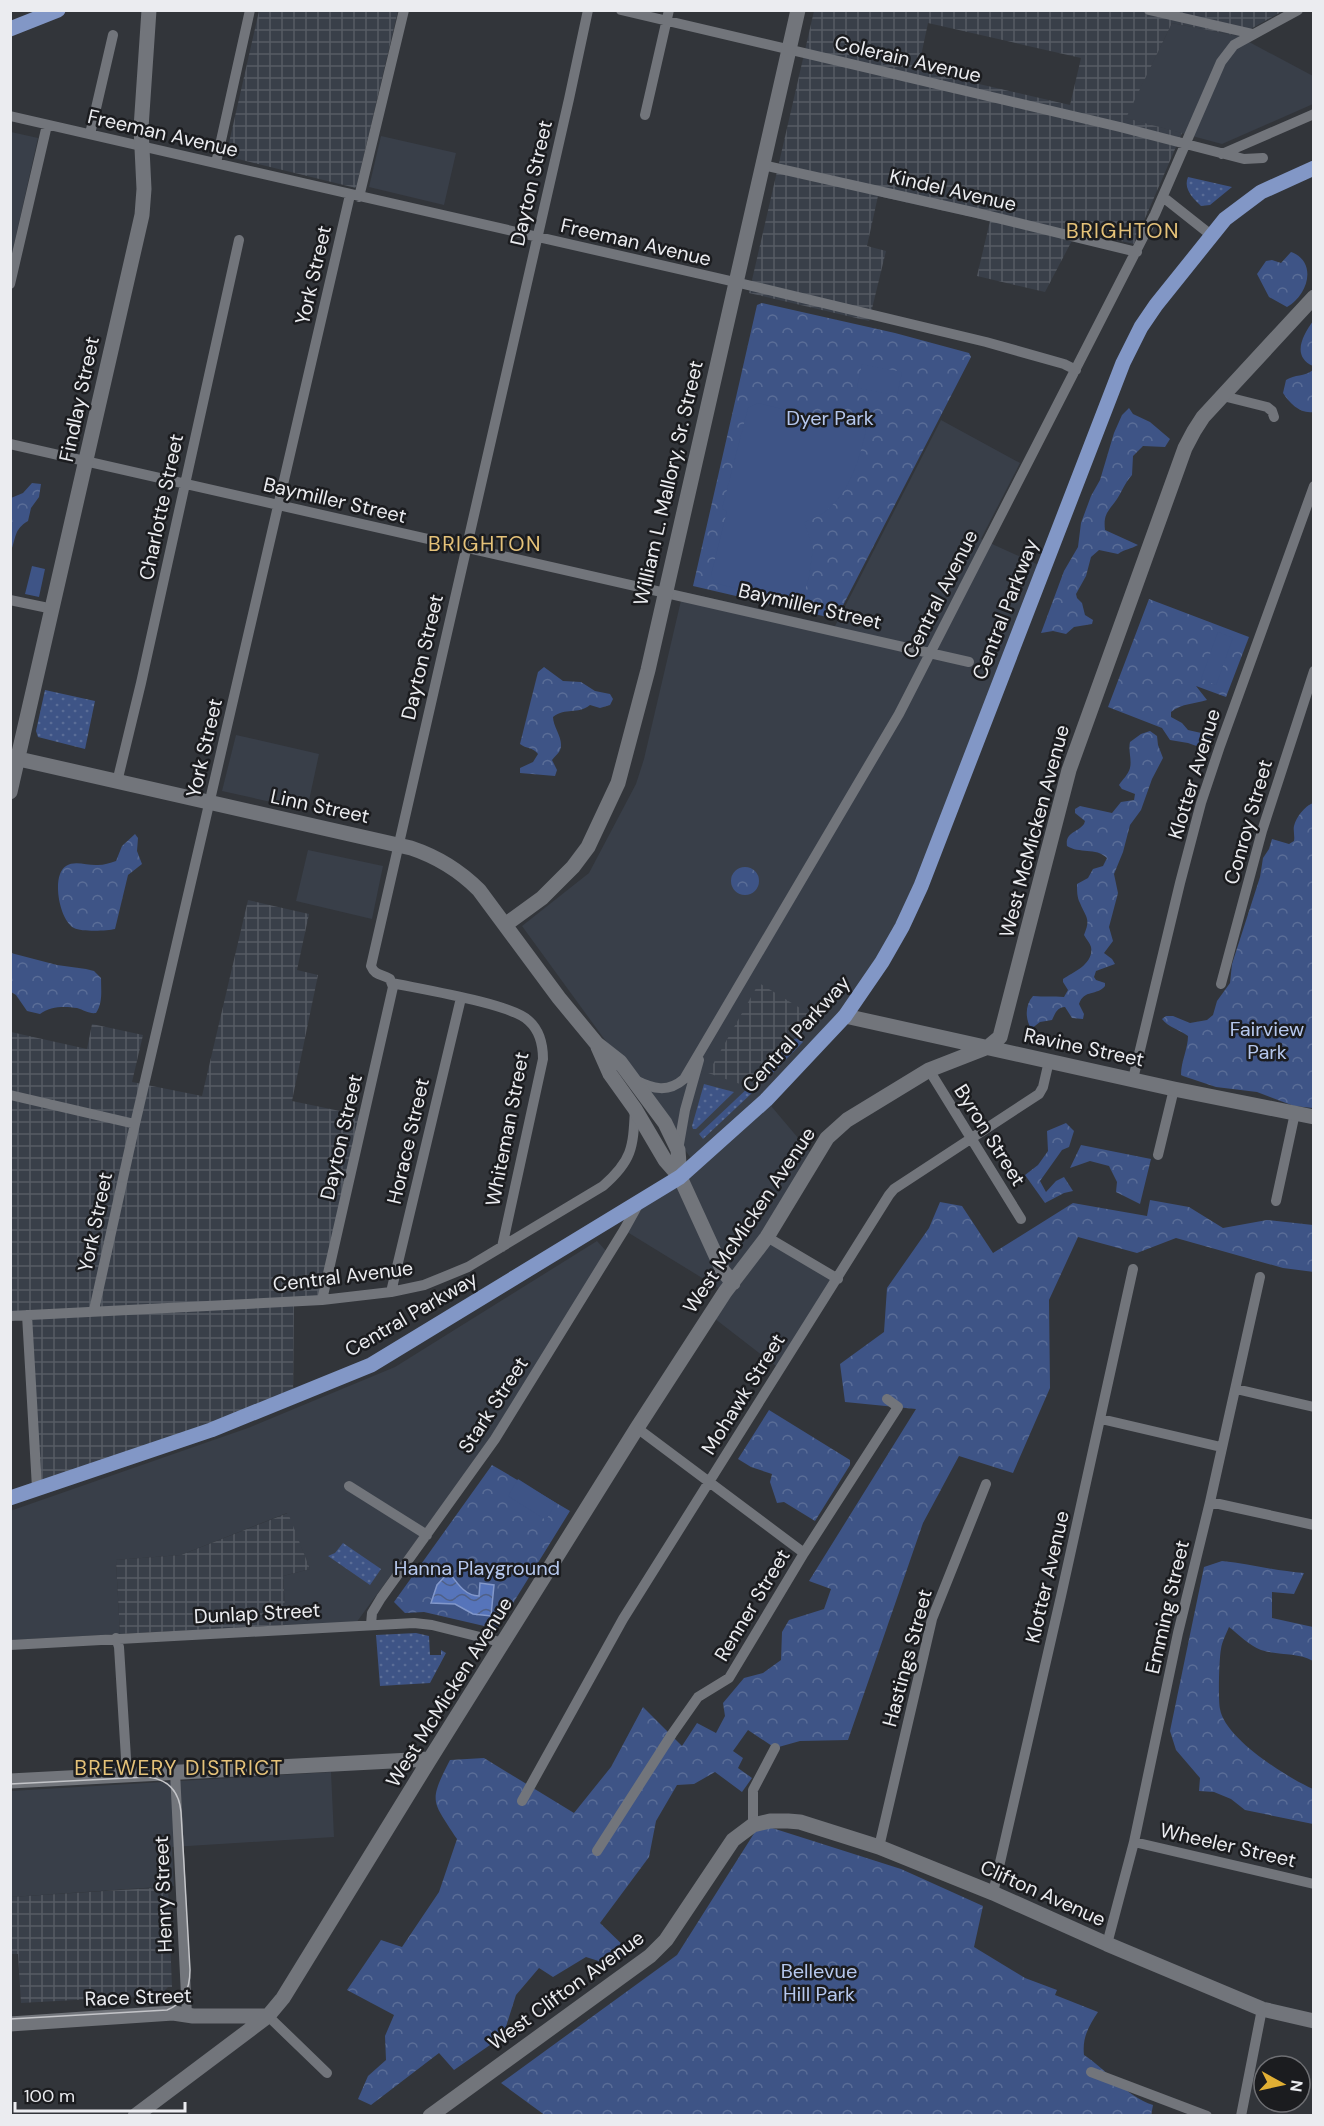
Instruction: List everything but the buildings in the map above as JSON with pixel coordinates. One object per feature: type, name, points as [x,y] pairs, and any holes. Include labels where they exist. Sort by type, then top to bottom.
[{"type":"main road","points":[[10,29],[58,10]]},
{"type":"main road","name":"Central Parkway","points":[[10,1498],[211,1430],[371,1365],[680,1177],[766,1100],[845,1016],[882,963],[912,907],[1126,356],[1141,327],[1211,235],[1239,207],[1261,192],[1314,168]]},
{"type":"street","name":"Findlay Street","points":[[10,792],[14,758],[53,609],[142,215],[144,189],[141,128],[149,10]]},
{"type":"street","points":[[216,163],[250,10]]},
{"type":"street","name":"York Street","points":[[94,1310],[278,506],[404,10]]},
{"type":"street","name":"Dayton Street","points":[[322,1300],[390,999],[392,983],[386,977],[373,972],[371,966],[588,10]]},
{"type":"street","name":"Colerain Avenue","points":[[621,10],[668,16],[789,50],[1120,127],[1222,154],[1244,159],[1263,158]]},
{"type":"street","name":"William L. Mallory, Sr. Street","points":[[505,925],[542,898],[573,867],[588,847],[618,783],[648,670],[664,591],[798,10]]},
{"type":"street","points":[[1149,10],[1253,34]]},
{"type":"street","name":"Central Avenue","points":[[632,1078],[657,1089],[668,1089],[684,1079],[876,756],[1137,252],[1221,62],[1234,45],[1298,10]]},
{"type":"street","points":[[645,115],[668,16]]},
{"type":"street","points":[[90,134],[113,34]]},
{"type":"street","points":[[1222,154],[1314,114]]},
{"type":"street","name":"Freeman Avenue","points":[[10,116],[735,282],[986,342],[1064,364],[1076,370]]},
{"type":"street","points":[[10,284],[47,125]]},
{"type":"street","name":"Kindel Avenue","points":[[762,165],[977,213],[1137,252]]},
{"type":"street","points":[[1163,197],[1211,235]]},
{"type":"street","name":"Charlotte Street","points":[[117,782],[239,240]]},
{"type":"street","name":"West McMicken Avenue","points":[[135,2115],[268,2016],[283,1998],[637,1428],[733,1283],[767,1237],[827,1138],[836,1128],[929,1070],[988,1047],[1000,1037],[1069,770],[1185,448],[1203,417],[1314,297]]},
{"type":"street","points":[[1223,396],[1267,407],[1272,411],[1274,417]]},
{"type":"street","name":"Baymiller Street","points":[[10,444],[969,662]]},
{"type":"street","name":"Klotter Avenue","points":[[1133,1079],[1180,883],[1202,803],[1220,746],[1314,486]]},
{"type":"street","points":[[10,600],[53,609]]},
{"type":"street","name":"Conroy Street","points":[[1221,984],[1262,831],[1314,671]]},
{"type":"street","name":"Linn Street","points":[[14,758],[397,844],[433,855],[464,876],[479,891],[559,998],[597,1044]]},
{"type":"street","name":"Whiteman Street","points":[[392,983],[512,1010],[521,1014],[536,1029],[543,1048],[543,1059],[502,1247]]},
{"type":"street","name":"Horace Street","points":[[391,1292],[461,998]]},
{"type":"street","name":"Ravine Street","points":[[845,1016],[1174,1089],[1314,1117]]},
{"type":"street","points":[[597,1044],[620,1062],[665,1123],[678,1150],[680,1177]]},
{"type":"street","points":[[597,1044],[610,1074],[635,1109],[665,1160],[680,1177],[723,1271],[733,1283]]},
{"type":"street","name":"Central Avenue","points":[[678,1150],[685,1110],[703,1048]]},
{"type":"street","name":"Mohawk Street","points":[[522,1801],[623,1619],[894,1189],[1039,1094],[1043,1088],[1049,1061]]},
{"type":"street","name":"Byron Street","points":[[929,1070],[1021,1219]]},
{"type":"street","points":[[1158,1155],[1174,1089]]},
{"type":"street","points":[[10,1095],[135,1124]]},
{"type":"street","name":"Central Avenue","points":[[10,1316],[322,1300],[391,1292],[444,1278],[502,1247],[603,1186],[622,1169],[632,1144],[635,1109]]},
{"type":"street","points":[[1276,1201],[1295,1113]]},
{"type":"street","name":"Stark Street","points":[[371,1624],[372,1613],[381,1598],[495,1439],[624,1230],[640,1200]]},
{"type":"street","points":[[767,1237],[838,1279]]},
{"type":"street","name":"Klotter Avenue","points":[[993,1893],[1133,1269]]},
{"type":"street","name":"Emming Street","points":[[1107,1944],[1134,1842],[1178,1633],[1260,1277]]},
{"type":"street","points":[[27,1315],[37,1488]]},
{"type":"street","points":[[1236,1389],[1314,1407]]},
{"type":"street","name":"Renner Street","points":[[597,1851],[698,1697],[729,1678],[804,1553],[898,1407],[887,1399]]},
{"type":"street","points":[[1101,1419],[1221,1447]]},
{"type":"street","points":[[637,1428],[804,1553]]},
{"type":"street","name":"Hastings Street","points":[[879,1847],[932,1619],[986,1484]]},
{"type":"street","points":[[349,1486],[427,1535]]},
{"type":"street","points":[[1210,1502],[1314,1525]]},
{"type":"street","name":"Dunlap Street","points":[[10,1645],[414,1623],[432,1625],[504,1643]]},
{"type":"street","points":[[116,1638],[119,1647],[127,1774]]},
{"type":"street","points":[[753,1825],[753,1790],[775,1748]]},
{"type":"street","points":[[10,1780],[430,1759]]},
{"type":"street","name":"Henry Street","points":[[176,1772],[187,2015]]},
{"type":"street","name":"Clifton Avenue","points":[[753,1825],[779,1820],[800,1822],[879,1847],[993,1893],[1262,2009],[1314,2021]]},
{"type":"street","name":"West Clifton Avenue","points":[[430,2115],[624,1977],[657,1950],[727,1848],[742,1832],[753,1825]]},
{"type":"street","name":"Wheeler Street","points":[[1134,1842],[1314,1884]]},
{"type":"street","points":[[1240,2115],[1262,2009]]},
{"type":"street","name":"Race Street","points":[[10,2024],[173,2013],[268,2016]]},
{"type":"street","points":[[268,2016],[327,2073]]},
{"type":"street","points":[[1091,2072],[1207,2115]]},
{"type":"shaded area","points":[[259,11],[398,11],[356,188],[226,156]]},
{"type":"shaded area","points":[[814,11],[1283,11],[1238,36],[1172,23],[1126,118],[1182,133],[1134,244],[1077,231],[1045,292],[977,276],[990,221],[878,196],[867,246],[886,251],[869,321],[749,293]],"holes":[[[928,23],[1081,58],[1070,105],[918,70]]]},
{"type":"shaded area","points":[[1172,23],[1238,36],[1313,76],[1313,104],[1222,144],[1125,118]]},
{"type":"shaded area","points":[[10,132],[38,138],[11,258]]},
{"type":"shaded area","points":[[381,136],[456,153],[444,205],[369,187]]},
{"type":"shaded area","points":[[941,420],[1020,463],[981,539],[1041,566],[900,923],[828,1032],[693,1161],[522,926],[589,873],[636,784],[644,759],[683,592],[835,626]]},
{"type":"shaded area","points":[[236,735],[319,754],[307,810],[222,791]]},
{"type":"shaded area","points":[[308,850],[383,866],[372,919],[296,901]]},
{"type":"shaded area","points":[[248,900],[309,914],[297,970],[318,975],[292,1101],[364,1116],[322,1300],[294,1304],[293,1397],[37,1488],[27,1315],[11,1316],[11,1032],[87,1049],[92,1024],[143,1035],[132,1082],[202,1096]]},
{"type":"shaded area","points":[[759,983],[813,1016],[743,1085],[708,1073]]},
{"type":"shaded area","points":[[766,1100],[815,1158],[767,1237],[838,1279],[780,1369],[710,1315],[725,1292],[624,1230],[641,1200]]},
{"type":"shaded area","points":[[597,1241],[607,1252],[488,1443],[356,1623],[286,1625],[283,1576],[310,1569],[287,1513],[181,1555],[116,1560],[120,1634],[11,1640],[10,1511],[248,1428],[395,1367]]},
{"type":"shaded area","points":[[288,1513],[310,1569],[283,1576],[286,1625],[120,1634],[116,1560],[181,1555]]},
{"type":"shaded area","points":[[331,1772],[334,1837],[172,1847],[174,1886],[11,1897],[11,1791]]},
{"type":"shaded area","points":[[168,1887],[172,1987],[164,1991],[164,1995],[21,2003],[18,1954],[11,1954],[11,1897]]},
{"type":"green space","points":[[1188,177],[1232,187],[1210,205],[1201,206],[1188,189]]},
{"type":"green space","points":[[1291,252],[1305,263],[1307,279],[1300,295],[1287,307],[1269,297],[1257,274],[1266,261],[1281,263]]},
{"type":"green space","name":"Dyer Park","points":[[762,303],[895,333],[969,353],[971,357],[836,619],[693,586],[757,305]]},
{"type":"green space","points":[[1313,321],[1313,366],[1302,357],[1301,345]]},
{"type":"green space","points":[[862,364],[902,372],[897,396],[857,388]]},
{"type":"green space","points":[[1313,370],[1313,412],[1309,412],[1296,407],[1283,393],[1286,380]]},
{"type":"green space","points":[[758,403],[866,430],[854,472],[840,497],[830,508],[804,522],[813,549],[809,577],[800,605],[715,583],[711,575],[727,511],[722,509],[748,408]]},
{"type":"green space","points":[[1129,408],[1133,414],[1150,422],[1170,439],[1165,447],[1143,446],[1133,456],[1132,475],[1106,516],[1105,530],[1138,545],[1118,554],[1099,550],[1091,557],[1086,576],[1076,594],[1082,603],[1085,615],[1093,620],[1092,624],[1074,627],[1066,634],[1053,631],[1041,633],[1064,571],[1078,547],[1081,523],[1100,480],[1114,433],[1122,415]]},
{"type":"green space","points":[[32,483],[41,484],[39,497],[31,508],[28,521],[16,534],[11,551],[11,498],[23,493]]},
{"type":"green space","points":[[32,566],[45,569],[39,597],[25,594]]},
{"type":"green space","points":[[1149,599],[1249,637],[1226,697],[1196,686],[1207,700],[1184,705],[1171,712],[1171,717],[1182,723],[1188,730],[1210,735],[1212,739],[1205,749],[1170,740],[1162,728],[1108,707]]},
{"type":"green space","points":[[1218,632],[1233,638],[1216,685],[1201,679]]},
{"type":"green space","points":[[544,667],[563,681],[581,682],[595,691],[610,694],[613,699],[610,705],[600,708],[590,705],[581,710],[562,712],[553,717],[561,743],[559,752],[552,760],[557,770],[555,776],[520,773],[520,768],[533,762],[538,754],[520,744],[538,672]]},
{"type":"green space","points":[[45,690],[95,701],[85,749],[38,737],[36,731]]},
{"type":"green space","points":[[1150,731],[1157,736],[1163,758],[1152,779],[1141,810],[1130,825],[1114,874],[1118,893],[1109,927],[1113,941],[1104,953],[1115,964],[1096,971],[1094,977],[1105,983],[1105,986],[1081,999],[1079,1004],[1084,1014],[1083,1019],[1072,1018],[1065,1007],[1062,1007],[1052,1020],[1040,1022],[1031,1029],[1027,1012],[1028,1003],[1033,996],[1064,997],[1068,990],[1063,979],[1082,967],[1091,953],[1084,935],[1087,921],[1078,899],[1077,884],[1088,878],[1093,869],[1103,866],[1107,858],[1098,853],[1067,846],[1070,835],[1085,821],[1075,813],[1075,809],[1080,806],[1112,813],[1121,802],[1134,800],[1135,794],[1122,789],[1119,785],[1130,768],[1130,742]]},
{"type":"green space","name":"Fairview Park","points":[[1313,803],[1313,1108],[1294,1106],[1257,1092],[1216,1087],[1181,1075],[1188,1036],[1162,1019],[1166,1016],[1173,1016],[1190,1023],[1207,1020],[1213,1015],[1217,1001],[1230,983],[1232,964],[1260,877],[1263,858],[1272,839],[1289,844],[1294,841],[1297,819],[1304,809]]},
{"type":"green space","points":[[135,834],[138,838],[137,851],[142,864],[128,875],[115,929],[88,931],[74,928],[64,916],[61,907],[58,887],[61,871],[73,863],[100,865],[116,861],[122,846]]},
{"type":"green space","points":[[745,867],[755,871],[759,881],[755,891],[745,895],[735,891],[731,881],[735,871]]},
{"type":"green space","points":[[11,953],[57,965],[94,971],[101,978],[101,1001],[96,1013],[68,1007],[53,1008],[40,1014],[27,1011],[16,995],[11,992]]},
{"type":"green space","points":[[799,1038],[803,1042],[765,1081],[763,1072],[794,1039]]},
{"type":"green space","points":[[704,1084],[734,1092],[696,1129],[693,1129],[692,1126]]},
{"type":"green space","points":[[750,1086],[752,1093],[703,1139],[699,1134]]},
{"type":"green space","points":[[1066,1123],[1074,1131],[1069,1147],[1062,1150],[1040,1181],[1046,1192],[1056,1181],[1064,1177],[1073,1191],[1045,1203],[1025,1175],[1038,1165],[1048,1151],[1047,1131]]},
{"type":"green space","points":[[1081,1145],[1151,1159],[1140,1204],[1116,1192],[1117,1182],[1109,1166],[1090,1161],[1070,1168]]},
{"type":"green space","points":[[1150,1200],[1189,1207],[1223,1228],[1267,1220],[1313,1225],[1314,1272],[1283,1268],[1176,1238],[1137,1253],[1078,1237],[1049,1300],[1050,1388],[1013,1473],[959,1456],[923,1523],[848,1740],[800,1741],[775,1748],[748,1730],[733,1751],[743,1758],[738,1768],[752,1778],[742,1792],[715,1772],[694,1784],[677,1785],[656,1821],[649,1857],[600,1923],[629,1951],[611,1965],[586,1957],[553,1977],[539,1968],[516,1995],[503,2036],[454,2070],[439,2053],[371,2105],[358,2099],[368,2076],[386,2060],[385,2036],[394,2015],[347,1990],[381,1940],[402,1947],[439,1892],[457,1839],[442,1816],[436,1801],[438,1785],[450,1760],[484,1758],[574,1813],[611,1767],[643,1707],[682,1746],[697,1723],[716,1733],[725,1716],[723,1703],[744,1678],[763,1673],[781,1660],[782,1632],[789,1620],[824,1609],[831,1589],[809,1581],[916,1409],[845,1402],[840,1364],[884,1332],[887,1288],[929,1228],[940,1202],[962,1206],[993,1253],[1073,1203],[1147,1216]]},
{"type":"green space","points":[[769,1410],[850,1460],[850,1465],[815,1521],[784,1502],[777,1503],[770,1482],[772,1474],[751,1467],[738,1459]]},
{"type":"green space","name":"Hanna Playground","points":[[492,1465],[570,1511],[497,1629],[424,1612],[405,1613],[394,1602]]},
{"type":"green space","points":[[518,1479],[556,1503],[546,1520],[508,1496]]},
{"type":"green space","points":[[343,1543],[381,1569],[370,1585],[328,1556],[335,1553]]},
{"type":"green space","points":[[1222,1561],[1304,1573],[1294,1594],[1272,1592],[1272,1618],[1313,1627],[1313,1661],[1301,1656],[1261,1650],[1248,1643],[1229,1627],[1221,1649],[1219,1697],[1224,1721],[1245,1745],[1274,1767],[1313,1789],[1313,1824],[1245,1810],[1231,1799],[1214,1792],[1199,1791],[1200,1778],[1176,1750],[1170,1731],[1204,1567]]},
{"type":"green space","points":[[416,1633],[429,1636],[430,1655],[441,1655],[441,1650],[446,1653],[430,1683],[380,1686],[376,1635]]},
{"type":"green space","name":"Bellevue Hill Park","points":[[760,1824],[901,1869],[983,1906],[974,1947],[1025,1978],[1057,1990],[1055,1995],[1098,2012],[1085,2037],[1084,2055],[1134,2096],[1153,2105],[1151,2116],[546,2116],[501,2083],[677,1955]]},
{"type":"water","points":[[449,1572],[470,1594],[479,1596],[480,1583],[494,1585],[491,1616],[473,1614],[455,1604],[431,1603],[437,1585]]},
{"type":"tram line","points":[[10,1784],[147,1777],[161,1780],[171,1787],[178,1798],[181,1812],[190,1970],[185,1994],[178,2003],[167,2010],[10,2019]]},
{"type":"district","name":"BRIGHTON","points":[[1123,231]]},
{"type":"district","name":"BRIGHTON","points":[[485,544]]},
{"type":"district","name":"BREWERY DISTRICT","points":[[179,1768]]}]
